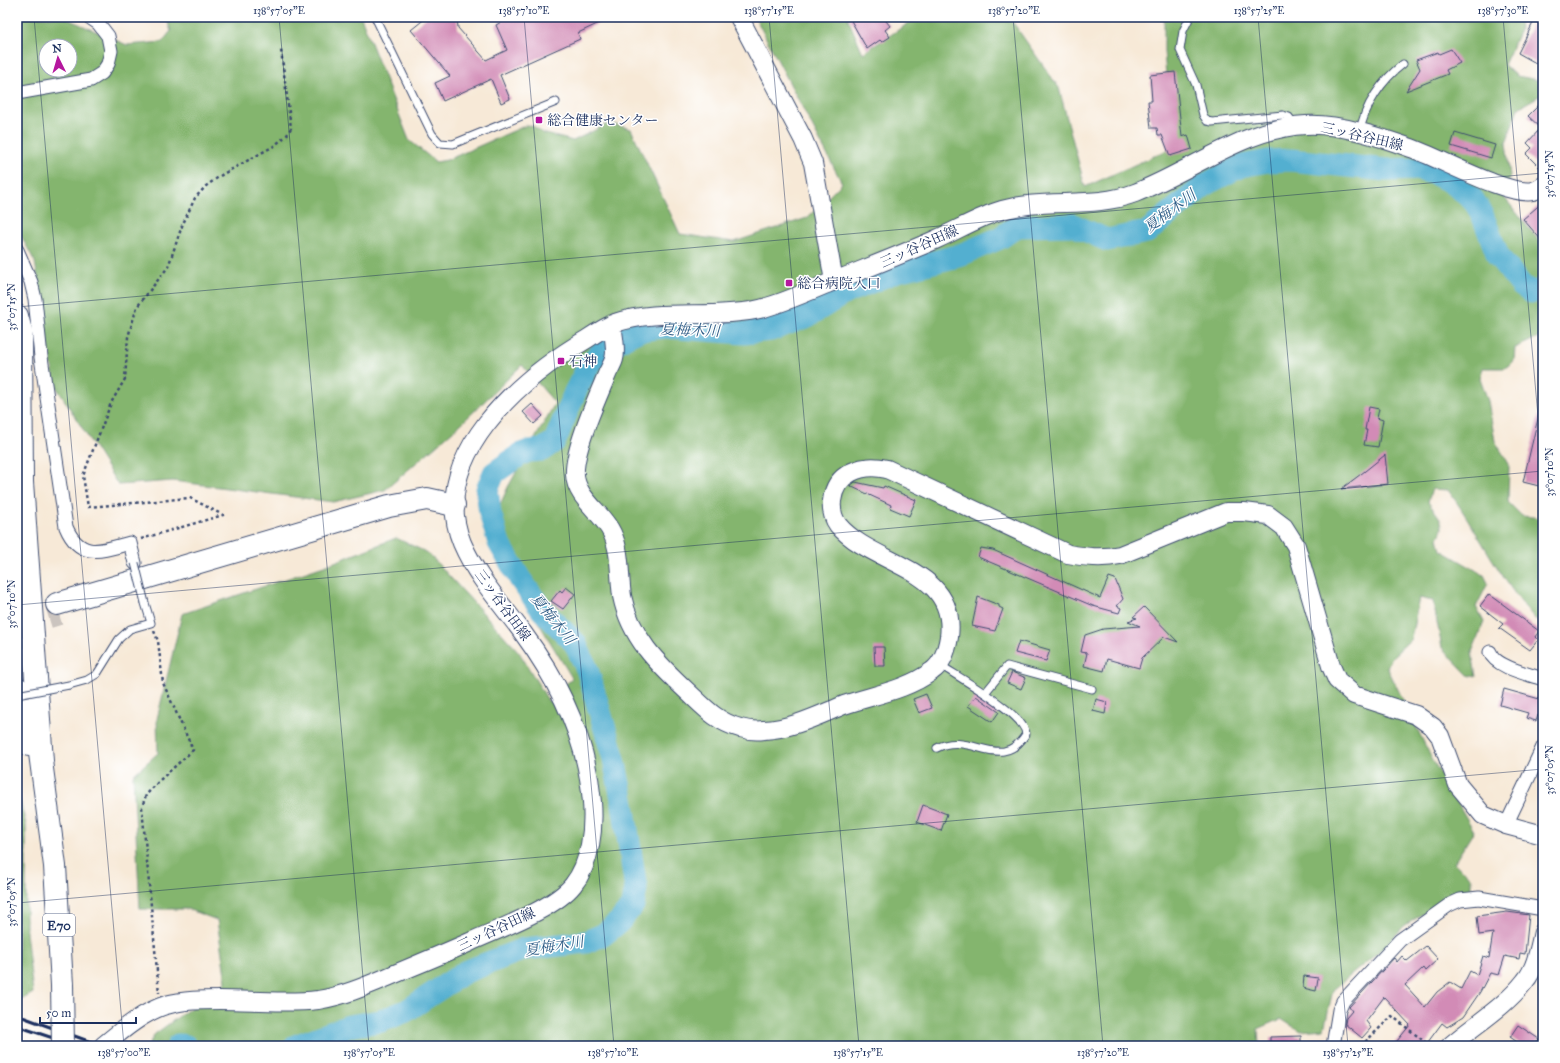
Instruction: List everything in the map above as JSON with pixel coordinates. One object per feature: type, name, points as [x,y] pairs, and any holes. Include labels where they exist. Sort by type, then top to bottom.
[{"type":"highway","points":[[17,316],[21,331],[22,482],[42,761]]},
{"type":"highway","points":[[58,609],[254,560],[394,518],[429,512],[454,505]]},
{"type":"highway","name":"E70","points":[[17,627],[42,761],[55,866],[62,985],[63,1046]]},
{"type":"highway","points":[[17,688],[55,866]]},
{"type":"street","points":[[17,93],[91,80],[102,73],[108,64],[112,50],[108,36],[98,23],[89,17]]},
{"type":"street","points":[[739,17],[803,138],[813,163],[834,281]]},
{"type":"street","name":"三ッ谷谷田線","points":[[103,1046],[121,1030],[161,1006],[187,1000],[314,1000],[348,993],[437,957],[530,915],[571,889],[580,873],[587,855],[593,825],[591,794],[580,743],[564,701],[546,666],[521,630],[484,584],[461,540],[454,505],[455,491],[464,463],[477,436],[500,406],[537,372],[582,342],[612,327],[637,318],[756,310],[782,302],[886,262],[1003,209],[1103,201],[1123,197],[1144,189],[1250,138],[1295,125],[1316,124],[1360,132],[1411,148],[1469,171],[1489,182],[1513,189],[1531,191],[1543,186]]},
{"type":"street","points":[[17,250],[31,282],[35,298],[41,357],[66,527],[71,539],[78,547],[89,550],[100,551],[130,543],[135,563]]},
{"type":"street","points":[[612,327],[615,357],[577,455],[574,477],[581,493],[611,530],[618,548],[620,584],[625,611],[636,634],[650,656],[719,720],[741,728],[765,730],[796,724],[913,682],[932,671],[939,664],[948,640],[950,625],[946,607],[935,588],[918,576],[854,539],[839,525],[835,519],[832,509],[833,496],[841,479],[849,473],[866,467],[887,469],[1068,554],[1087,558],[1106,558],[1120,555],[1226,512],[1244,512],[1268,516],[1284,527],[1296,546],[1331,666],[1337,680],[1354,695],[1416,715],[1433,727],[1446,750],[1458,785],[1483,815],[1506,825],[1543,835]]},
{"type":"street","points":[[1490,652],[1491,657],[1500,664],[1543,679]]},
{"type":"street","points":[[1506,825],[1543,747]]},
{"type":"street","points":[[1333,1046],[1339,1010],[1343,1001],[1400,940],[1450,905],[1460,900],[1479,898],[1543,909]]},
{"type":"street","points":[[1450,1046],[1506,1000],[1525,981],[1538,954],[1543,932]]},
{"type":"lane","points":[[375,17],[432,134],[440,142],[453,144],[556,102]]},
{"type":"lane","points":[[1190,17],[1182,32],[1180,50],[1196,85],[1203,115],[1207,121],[1212,122],[1282,115],[1289,117],[1295,125]]},
{"type":"lane","points":[[1360,132],[1363,117],[1382,85],[1403,64]]},
{"type":"lane","points":[[17,695],[87,680],[97,674],[118,639],[130,629],[151,623],[135,563]]},
{"type":"lane","points":[[937,748],[949,743],[962,743],[986,751],[1002,752],[1023,739],[1026,734],[1024,727],[1006,708],[939,664]]},
{"type":"lane","points":[[985,693],[1007,666],[1092,689]]},
{"type":"path","points":[[130,543],[223,515],[190,498],[88,507],[83,476],[111,403],[124,379],[128,337],[137,307],[168,268],[182,226],[195,198],[206,186],[223,174],[274,146],[291,128],[281,50]]},
{"type":"path","points":[[151,623],[158,641],[163,683],[193,750],[146,795],[142,808],[161,1006]]},
{"type":"path","points":[[1361,1046],[1392,1016],[1430,1046]]},
{"type":"green space","points":[[17,17],[63,17],[127,45],[162,42],[171,31],[166,17],[361,17],[409,140],[436,162],[447,160],[527,125],[533,126],[542,133],[573,141],[609,123],[631,129],[680,234],[734,242],[807,218],[842,183],[755,17],[849,17],[848,19],[863,53],[918,17],[1009,17],[1059,88],[1085,187],[1172,148],[1164,51],[1164,17],[1519,17],[1520,30],[1504,65],[1517,76],[1538,80],[1541,95],[1518,108],[1506,143],[1510,176],[1504,197],[1543,246],[1543,335],[1515,348],[1514,361],[1505,368],[1483,368],[1480,378],[1488,401],[1495,441],[1509,464],[1508,502],[1522,516],[1543,518],[1543,627],[1504,578],[1448,490],[1432,489],[1428,502],[1442,523],[1441,533],[1438,538],[1441,550],[1484,575],[1488,583],[1476,607],[1484,622],[1472,652],[1476,677],[1468,675],[1442,648],[1433,601],[1419,598],[1411,639],[1392,657],[1387,667],[1432,759],[1474,831],[1454,863],[1471,878],[1471,890],[1451,896],[1404,926],[1386,946],[1333,990],[1324,1029],[1300,1031],[1281,1019],[1258,1029],[1259,1046],[148,1046],[155,1034],[226,982],[217,920],[187,909],[140,909],[133,775],[158,753],[157,719],[182,614],[327,565],[396,538],[428,553],[519,652],[549,702],[572,678],[486,536],[508,487],[555,403],[522,365],[462,423],[385,490],[333,502],[173,481],[118,485],[55,385],[35,262],[17,228]]},
{"type":"green space","points":[[17,788],[26,825],[26,932],[33,993],[18,1002]]},
{"type":"building","points":[[427,17],[457,17],[458,28],[486,60],[507,50],[496,25],[503,21],[501,17],[612,17],[578,33],[580,39],[500,75],[510,99],[501,103],[491,79],[443,101],[435,83],[450,76],[411,30]]},
{"type":"building","points":[[849,17],[883,17],[890,26],[885,30],[890,37],[882,42],[880,40],[867,49]]},
{"type":"building","points":[[1536,17],[1543,17],[1543,67],[1518,53]]},
{"type":"building","points":[[1451,49],[1460,63],[1446,70],[1448,74],[1406,91],[1420,69],[1416,60]]},
{"type":"building","points":[[1175,72],[1182,137],[1188,135],[1192,149],[1170,156],[1162,135],[1158,135],[1157,128],[1151,128],[1148,101],[1152,101],[1150,75]]},
{"type":"building","points":[[1543,101],[1543,171],[1526,154],[1532,148],[1527,143],[1541,128],[1528,116]]},
{"type":"building","points":[[1455,133],[1495,145],[1491,158],[1451,146]]},
{"type":"building","points":[[1543,202],[1543,242],[1523,219]]},
{"type":"building","points":[[532,404],[543,416],[534,424],[523,412]]},
{"type":"building","points":[[1369,407],[1379,409],[1377,418],[1383,420],[1378,447],[1364,445]]},
{"type":"building","points":[[1539,414],[1543,415],[1543,487],[1523,482]]},
{"type":"building","points":[[1385,455],[1388,484],[1341,489],[1365,471]]},
{"type":"building","points":[[855,482],[883,488],[884,486],[916,500],[909,516],[890,508],[891,505],[850,486]]},
{"type":"building","points":[[981,548],[993,550],[1100,598],[1109,577],[1115,579],[1123,599],[1117,606],[1121,608],[1119,613],[1093,606],[978,557]]},
{"type":"building","points":[[566,587],[575,594],[563,609],[551,601],[560,590],[562,592]]},
{"type":"building","points":[[1489,594],[1539,631],[1535,637],[1538,640],[1530,650],[1499,628],[1503,624],[1480,606]]},
{"type":"building","points":[[978,597],[999,605],[999,607],[1003,609],[995,631],[972,626]]},
{"type":"building","points":[[1144,607],[1178,642],[1164,637],[1142,658],[1139,668],[1107,659],[1104,671],[1084,666],[1087,653],[1081,652],[1085,635],[1103,629],[1140,626],[1128,621],[1137,618],[1133,617]]},
{"type":"building","points":[[1019,641],[1050,650],[1046,661],[1015,653]]},
{"type":"building","points":[[874,647],[884,647],[885,666],[875,666]]},
{"type":"building","points":[[1012,672],[1026,678],[1021,689],[1007,683]]},
{"type":"building","points":[[1504,689],[1543,700],[1543,717],[1538,715],[1536,721],[1526,718],[1528,713],[1500,705]]},
{"type":"building","points":[[926,694],[932,708],[919,713],[913,699]]},
{"type":"building","points":[[976,696],[999,712],[992,722],[968,706]]},
{"type":"building","points":[[1096,699],[1107,702],[1105,714],[1093,711]]},
{"type":"building","points":[[923,805],[947,814],[941,831],[917,822]]},
{"type":"building","points":[[1507,912],[1529,915],[1525,954],[1520,953],[1519,959],[1505,956],[1499,975],[1490,973],[1480,992],[1463,1017],[1447,1027],[1442,1023],[1425,1046],[1393,1046],[1410,1025],[1384,997],[1366,1021],[1371,1028],[1362,1038],[1345,1024],[1346,1018],[1352,1011],[1349,1007],[1394,958],[1397,962],[1402,956],[1407,961],[1426,946],[1438,959],[1425,971],[1423,968],[1405,985],[1425,1007],[1437,992],[1450,982],[1461,989],[1470,971],[1477,975],[1483,956],[1489,958],[1493,933],[1479,935],[1477,916]]},
{"type":"building","points":[[1304,976],[1318,978],[1316,991],[1303,988]]},
{"type":"building","points":[[1518,1025],[1539,1039],[1534,1046],[1523,1046],[1510,1037]]},
{"type":"building","points":[[1301,1036],[1301,1046],[1270,1046],[1270,1037]]},
{"type":"waterway","name":"夏梅木川","points":[[295,1046],[349,1026],[381,1021],[406,1011],[465,972],[524,949],[586,942],[603,935],[619,922],[633,905],[636,888],[623,804],[614,759],[587,669],[575,643],[542,610],[520,579],[499,543],[490,513],[487,490],[494,473],[521,454],[529,451],[542,450],[555,441],[575,392],[589,365],[599,354],[624,338],[640,330],[665,327],[744,333],[771,330],[808,316],[845,293],[897,271],[958,256],[1000,238],[1017,226],[1073,225],[1107,240],[1147,232],[1206,184],[1241,166],[1268,161],[1291,160],[1386,170],[1417,169],[1433,173],[1451,182],[1472,198],[1482,214],[1498,256],[1522,286],[1531,292],[1543,290]]},
{"type":"waterway","name":"夏梅木川","points":[[178,1045],[186,1046]]},
{"type":"tunnel","points":[[17,627],[59,614]]},
{"type":"railway","points":[[17,1015],[102,1046]]},
{"type":"railway","points":[[17,1026],[77,1046]]},
{"type":"place","name":"総合健康センター","points":[[539,120]]},
{"type":"place","name":"総合病院入口","points":[[789,283]]},
{"type":"place","name":"石神","points":[[561,361]]}]
